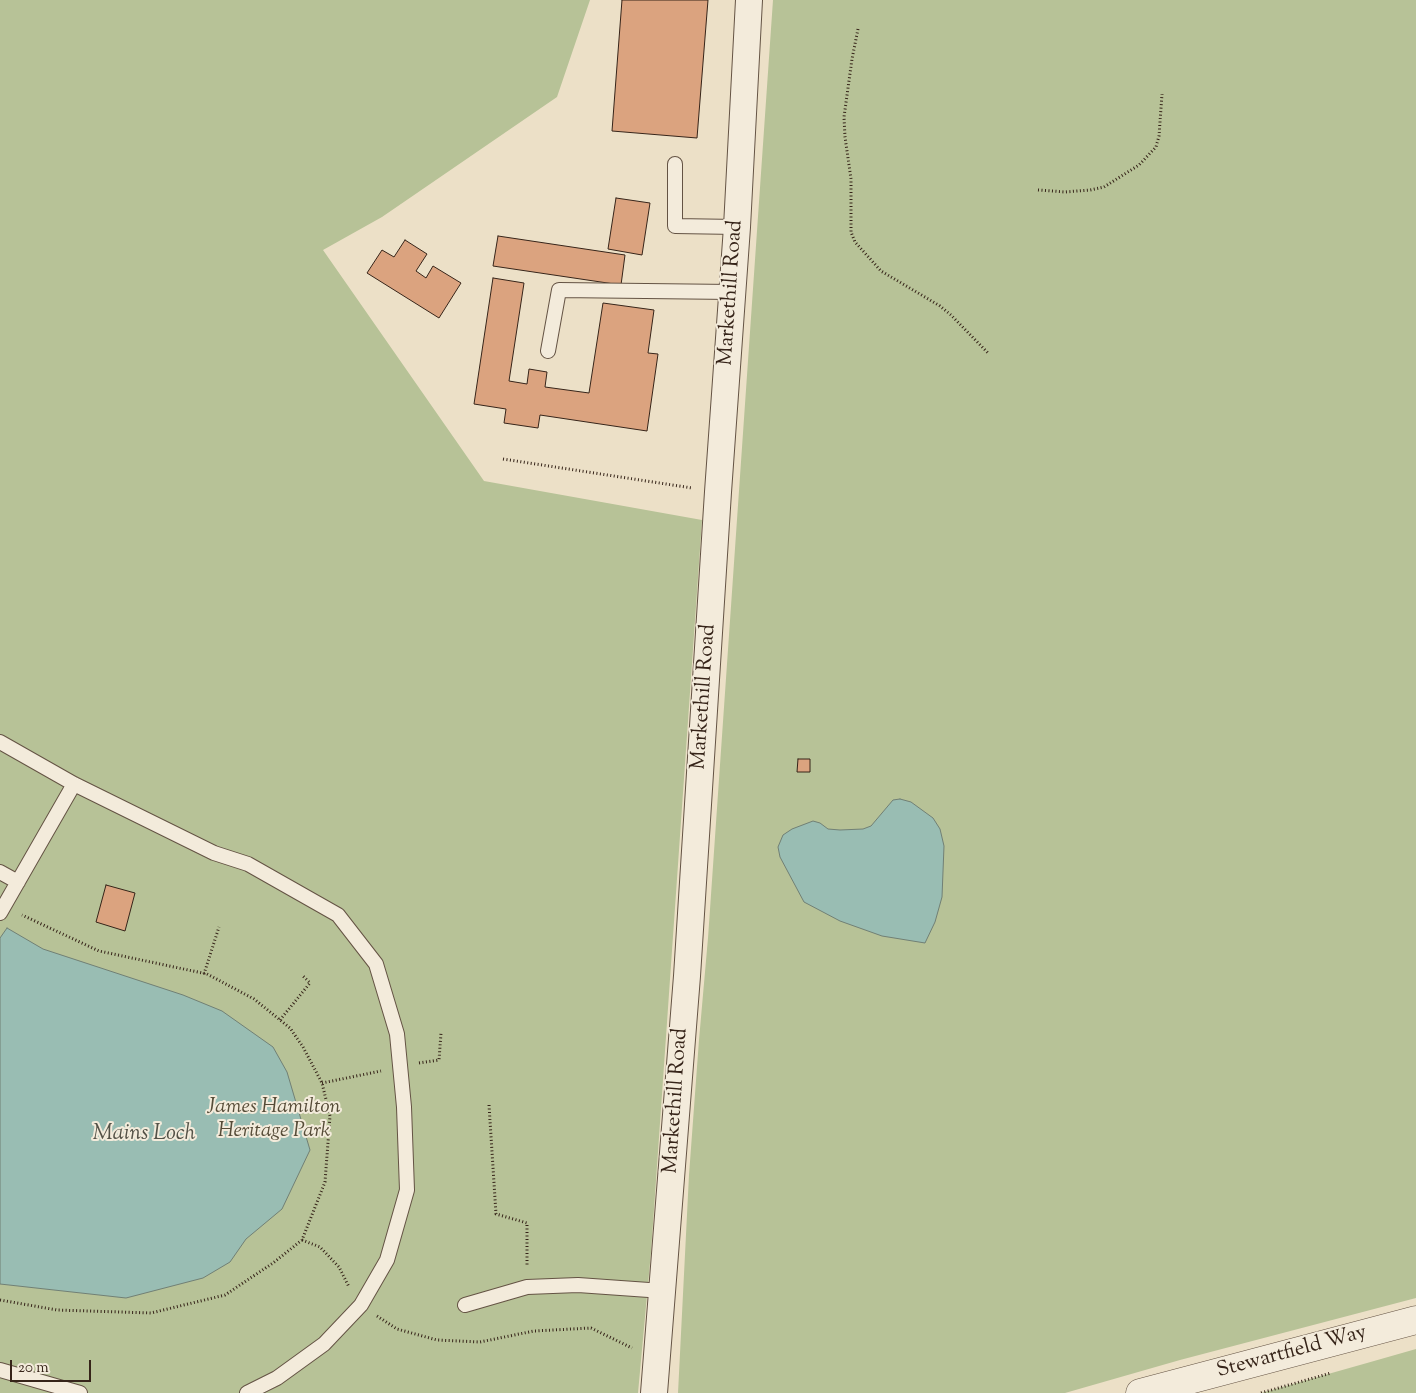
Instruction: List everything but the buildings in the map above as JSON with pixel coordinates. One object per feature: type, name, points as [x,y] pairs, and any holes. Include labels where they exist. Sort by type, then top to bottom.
[{"type":"street","name":"Markethill Road","points":[[654,1393],[687,976],[737,227],[749,0]]},
{"type":"street","name":"Stewartfield Way","points":[[1140,1393],[1416,1320]]},
{"type":"lane","points":[[675,164],[675,226],[737,227]]},
{"type":"lane","points":[[548,351],[559,290],[732,292]]},
{"type":"lane","points":[[0,742],[74,784],[214,853],[248,864],[338,915],[376,964],[397,1034],[404,1107],[407,1190],[387,1260],[361,1305],[324,1344],[277,1378],[248,1393]]},
{"type":"lane","points":[[2,910],[74,784]]},
{"type":"lane","points":[[0,872],[18,882]]},
{"type":"lane","points":[[465,1305],[527,1287],[578,1285],[663,1291]]},
{"type":"lane","points":[[0,1370],[80,1393]]},
{"type":"path","points":[[858,29],[844,118],[844,138],[851,179],[851,232],[855,242],[881,271],[940,306],[990,354]]},
{"type":"path","points":[[1038,190],[1065,192],[1104,187],[1139,165],[1156,147],[1159,136],[1162,94]]},
{"type":"path","points":[[504,459],[718,492]]},
{"type":"path","points":[[0,1300],[56,1310],[151,1313],[225,1296],[273,1263],[302,1240],[325,1182],[330,1116],[322,1083],[304,1048],[290,1028],[254,999],[204,974],[99,951],[2,910]]},
{"type":"path","points":[[204,974],[219,927]]},
{"type":"path","points":[[280,1020],[310,982],[303,976]]},
{"type":"path","points":[[489,1104],[496,1214],[527,1223],[527,1287]]},
{"type":"green space","name":"James Hamilton Heritage Park","points":[[0,0],[590,0],[557,97],[382,217],[323,250],[484,481],[702,520],[651,1252],[638,1393],[0,1393]]},
{"type":"green space","points":[[773,0],[1416,0],[1416,1298],[1180,1360],[1065,1393],[678,1393],[689,1175],[708,938]]},
{"type":"green space","points":[[1416,1349],[1416,1393],[1261,1393],[1367,1363]]},
{"type":"water","points":[[900,799],[911,802],[933,818],[940,829],[944,846],[942,897],[935,922],[925,943],[882,936],[840,921],[804,902],[780,857],[778,847],[783,835],[792,829],[813,821],[820,823],[828,829],[863,829],[871,826],[893,800]]},
{"type":"water","name":"Mains Loch","points":[[7,928],[43,949],[183,995],[222,1011],[273,1047],[287,1072],[310,1150],[282,1209],[246,1239],[230,1262],[203,1278],[126,1298],[0,1284],[0,938]]}]
